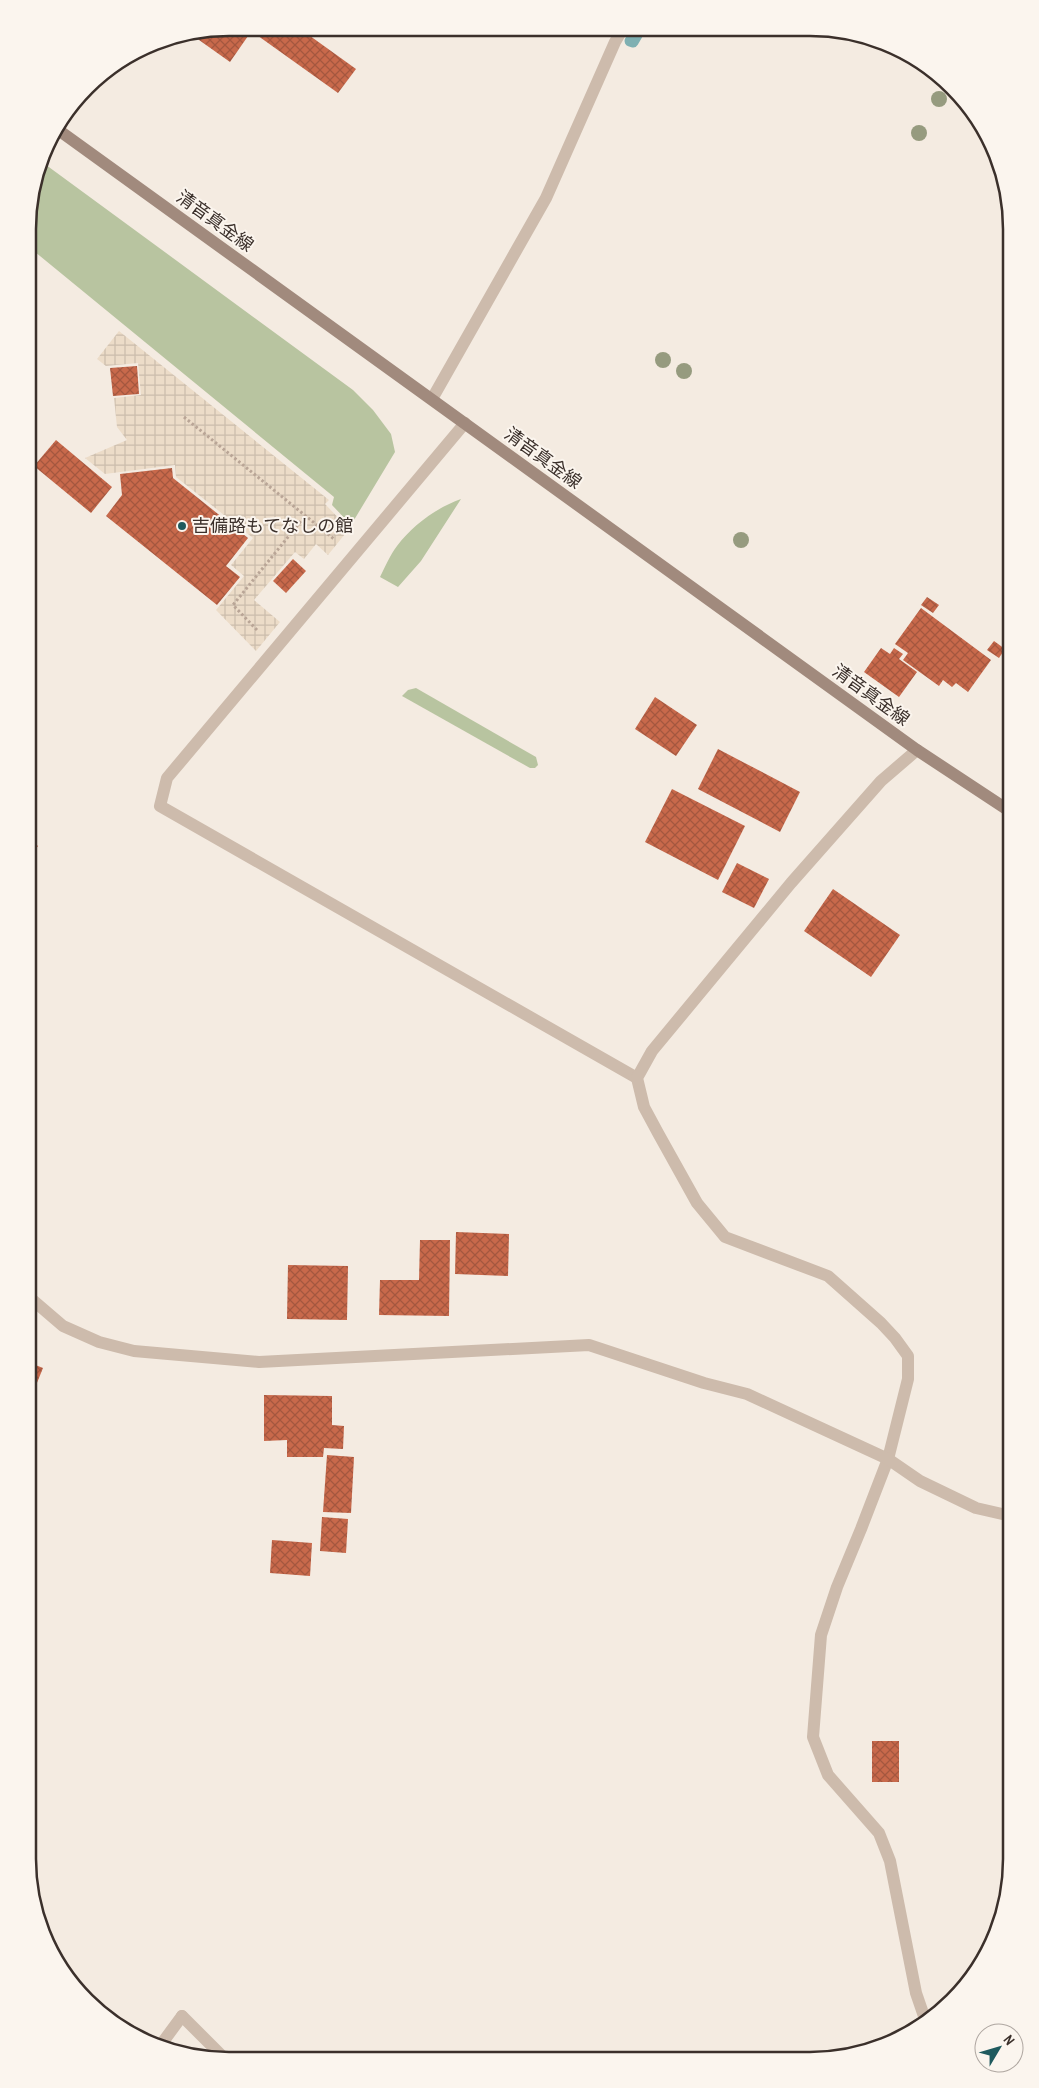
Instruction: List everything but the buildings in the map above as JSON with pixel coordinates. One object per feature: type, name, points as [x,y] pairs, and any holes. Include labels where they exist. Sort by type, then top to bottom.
[{"type":"main road","name":"清音真金線","points":[[63,132],[917,750],[1003,807]]},
{"type":"street","points":[[432,399],[546,198],[618,36]]},
{"type":"street","points":[[465,423],[168,778],[160,806],[637,1078]]},
{"type":"street","points":[[917,750],[881,781],[791,883],[652,1050],[637,1078],[644,1106],[655,1127],[697,1203],[725,1238],[828,1276],[881,1323],[908,1356],[908,1379],[888,1459],[837,1587],[821,1635],[813,1737],[828,1775],[879,1834],[890,1861],[916,1993],[923,2015]]},
{"type":"street","points":[[36,1303],[62,1326],[99,1342],[134,1351],[259,1362],[589,1345],[704,1383],[747,1394],[888,1459],[920,1481],[976,1508],[1003,1514]]},
{"type":"street","points":[[164,2040],[182,2016],[217,2051]]},
{"type":"path","points":[[184,417],[354,555]]},
{"type":"path","points":[[276,649],[233,605],[306,516]]},
{"type":"green space","points":[[47,166],[353,390],[373,410],[391,434],[395,452],[351,525],[332,505],[334,497],[36,253],[38,204]]},
{"type":"green space","points":[[461,499],[421,561],[398,587],[380,577],[394,550],[410,531],[434,512]]},
{"type":"green space","points":[[416,688],[536,757],[538,765],[535,768],[530,768],[402,696],[408,690]]},
{"type":"shaded area","points":[[119,331],[329,500],[325,504],[349,529],[328,555],[316,544],[304,559],[295,552],[254,600],[280,622],[256,651],[216,610],[244,576],[231,565],[253,538],[176,477],[175,465],[105,474],[85,458],[127,440],[117,427],[114,398],[141,395],[138,363],[106,366],[97,359]]},
{"type":"waterway","points":[[630,41],[633,42],[636,36]]},
{"type":"place","name":"吉備路もてなしの館","points":[[182,526]]}]
